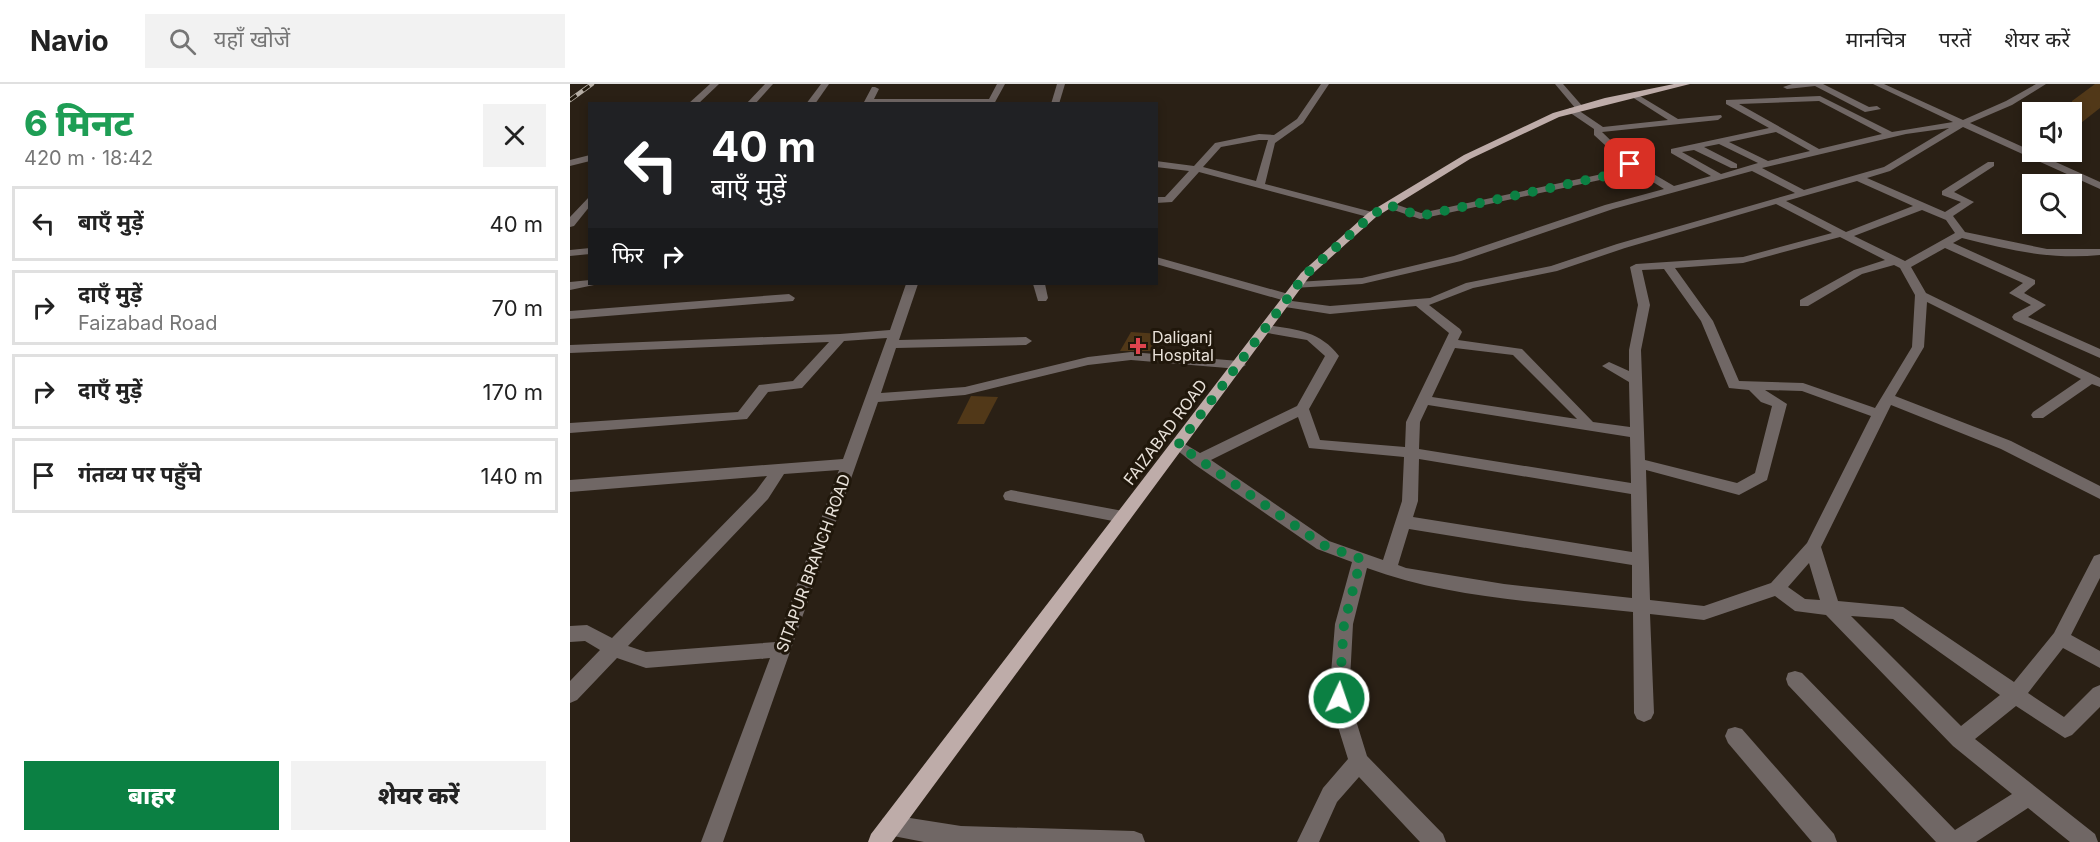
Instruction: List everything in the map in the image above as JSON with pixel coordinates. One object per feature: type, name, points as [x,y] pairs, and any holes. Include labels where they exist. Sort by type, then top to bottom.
[{"type":"main road","name":"FAIZABAD ROAD","points":[[885,834],[1305,275],[1372,215],[1467,157],[1527,127],[1576,109],[1681,84]]},
{"type":"street","points":[[694,102],[715,84]]},
{"type":"street","points":[[752,102],[769,84]]},
{"type":"street","points":[[812,102],[825,84]]},
{"type":"street","points":[[874,89],[868,102],[991,102],[1001,84]]},
{"type":"street","points":[[1055,102],[1061,84]]},
{"type":"street","points":[[1260,184],[1271,142],[1300,121],[1325,84]]},
{"type":"street","points":[[1560,84],[1576,109],[1599,128],[1597,133],[1638,169],[1673,190]]},
{"type":"street","points":[[1785,86],[1816,84],[1872,109],[1850,114]]},
{"type":"street","points":[[1877,84],[2100,186]]},
{"type":"street","points":[[1158,261],[1287,301],[1330,310],[1432,301],[1470,285],[1553,269],[1621,246],[1887,170],[1963,123],[2009,103],[2042,84]]},
{"type":"street","points":[[1785,86],[1802,99]]},
{"type":"street","points":[[1635,95],[1676,121]]},
{"type":"street","points":[[1818,152],[1729,102],[1820,98],[1891,135]]},
{"type":"street","points":[[1598,130],[1719,117]]},
{"type":"street","points":[[1298,286],[1362,281],[1457,259],[1609,207],[1767,164],[1891,135],[1963,123]]},
{"type":"street","points":[[1720,177],[1674,151],[1777,129]]},
{"type":"street","points":[[1158,201],[1168,200],[1218,145],[1259,137],[1275,138]]},
{"type":"street","points":[[1720,141],[1767,164]]},
{"type":"street","points":[[1696,147],[1734,166]]},
{"type":"street","points":[[570,163],[588,158]]},
{"type":"street","points":[[1158,164],[1198,169],[1372,215]]},
{"type":"street","points":[[1945,216],[1970,202],[1946,194],[1991,164]]},
{"type":"street","points":[[1754,168],[1805,194]]},
{"type":"street","points":[[1389,205],[1420,216],[1638,169]]},
{"type":"street","points":[[1859,178],[1950,218],[1960,234],[2008,247],[2047,254],[2100,252]]},
{"type":"street","points":[[1779,201],[1900,264],[1921,295],[2095,381]]},
{"type":"street","points":[[570,224],[588,202]]},
{"type":"street","points":[[1644,713],[1635,350],[1644,305],[1636,267],[1743,260],[1842,235],[1922,206]]},
{"type":"street","points":[[1804,303],[1858,272],[1900,264],[1960,234]]},
{"type":"street","points":[[1944,243],[2031,282],[2015,293],[2040,305],[2019,317],[2100,354]]},
{"type":"street","points":[[570,253],[588,251]]},
{"type":"street","points":[[1667,265],[1707,321],[1734,385],[1803,387],[1879,414]]},
{"type":"street","points":[[570,286],[588,284]]},
{"type":"street","name":"SITAPUR BRANCH ROAD","points":[[712,842],[912,285]]},
{"type":"street","points":[[1042,298],[1043,285]]},
{"type":"street","points":[[1178,445],[1323,545],[1405,575],[1504,591],[1704,613],[1777,588],[1813,547],[1887,398],[1918,347],[1921,295]]},
{"type":"street","points":[[570,315],[789,298]]},
{"type":"street","points":[[1388,569],[1410,501],[1413,422],[1456,332],[1418,302]]},
{"type":"street","points":[[1199,460],[1302,409],[1332,356],[1324,344],[1306,334],[1266,329]]},
{"type":"street","points":[[570,428],[742,416],[764,388],[797,385],[840,338]]},
{"type":"street","points":[[570,349],[840,338],[1026,341]]},
{"type":"street","points":[[1450,343],[1517,352],[1586,420],[1587,425]]},
{"type":"street","points":[[872,398],[965,391],[1088,361],[1131,356],[1239,365]]},
{"type":"street","points":[[1610,366],[1636,380]]},
{"type":"street","points":[[2038,415],[2095,381]]},
{"type":"street","points":[[1638,463],[1739,489],[1762,476],[1780,404],[1766,399],[1753,386]]},
{"type":"street","points":[[1887,398],[2006,445],[2099,492]]},
{"type":"street","points":[[1423,400],[1637,433]]},
{"type":"street","points":[[1302,409],[1314,444],[1412,453],[1639,490]]},
{"type":"street","points":[[570,486],[849,464]]},
{"type":"street","points":[[570,694],[762,495],[780,469]]},
{"type":"street","points":[[1011,496],[1123,517]]},
{"type":"street","points":[[1404,522],[1641,560]]},
{"type":"street","points":[[1813,547],[1831,608],[1960,739],[2087,842]]},
{"type":"street","points":[[1361,559],[1344,624],[1339,698],[1359,762],[1435,842]]},
{"type":"street","points":[[1960,739],[2016,694],[2060,639],[2100,561]]},
{"type":"street","points":[[1777,588],[1801,606],[1897,612],[2065,729],[2100,694]]},
{"type":"street","points":[[570,634],[587,633],[614,649],[646,660],[783,648]]},
{"type":"street","points":[[2060,639],[2100,660]]},
{"type":"street","points":[[1795,679],[1951,842]]},
{"type":"street","points":[[1735,736],[1826,842]]},
{"type":"street","points":[[1308,842],[1330,795],[1359,762]]},
{"type":"street","points":[[1957,842],[2029,795]]},
{"type":"street","points":[[885,834],[1134,842]]},
{"type":"building","points":[[2095,84],[2100,84],[2100,108],[2082,122],[2082,102],[2072,101]]},
{"type":"building","points":[[1131,332],[1161,334],[1152,351],[1120,351]]},
{"type":"building","points":[[971,396],[998,397],[984,424],[957,424]]},
{"type":"railway","points":[[570,100],[592,84]]},
{"type":"place","name":"Daliganj Hospital","points":[[1138,346]]},
{"type":"route","points":[[1339,698],[1344,624],[1361,559],[1323,545],[1178,445],[1305,275],[1372,215],[1389,205],[1420,216],[1638,169],[1630,164]]}]
